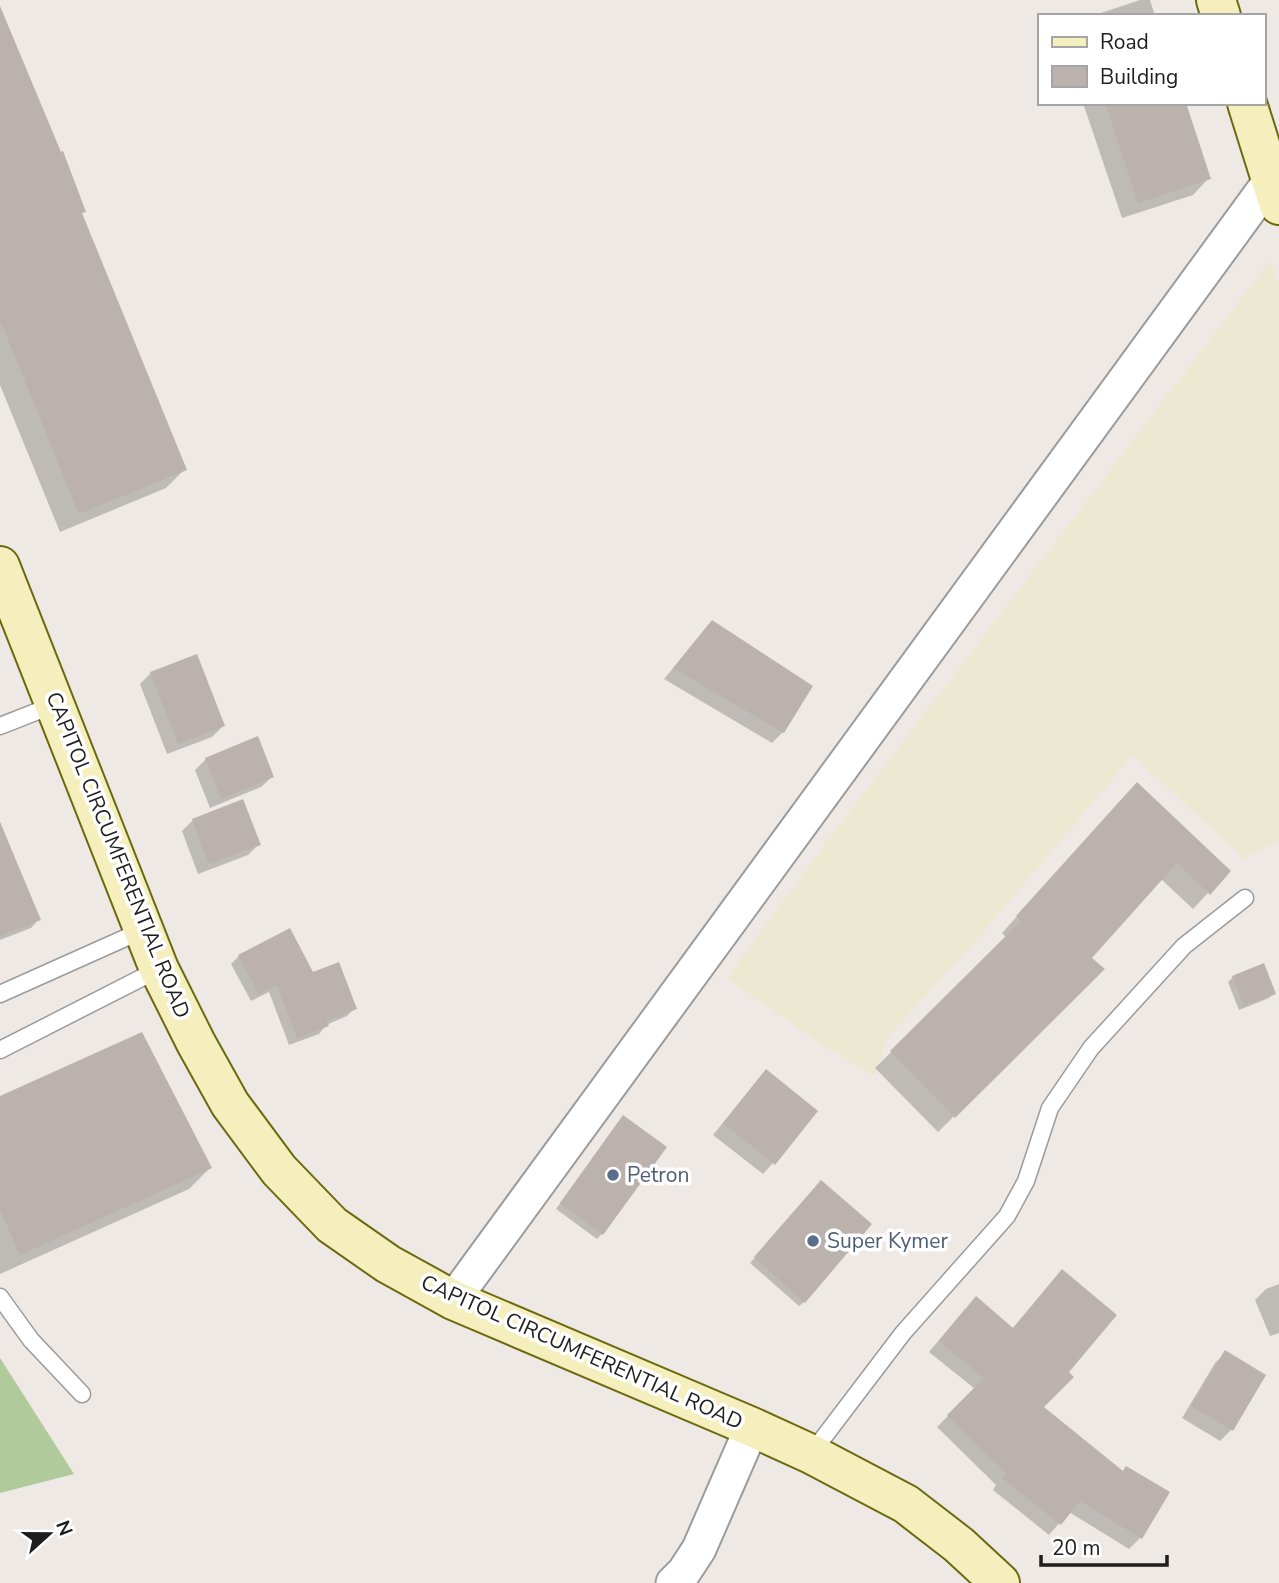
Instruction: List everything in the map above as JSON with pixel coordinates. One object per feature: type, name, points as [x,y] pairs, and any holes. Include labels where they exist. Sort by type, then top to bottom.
[{"type":"main road","points":[[1248,105],[1275,192]]},
{"type":"main road","name":"CAPITOL CIRCUMFERENTIAL ROAD","points":[[0,566],[159,969],[196,1043],[230,1104],[279,1170],[332,1225],[388,1264],[453,1300],[752,1427],[811,1454],[906,1504],[1000,1583]]},
{"type":"street","points":[[453,1300],[1275,192]]},
{"type":"street","points":[[673,1583],[699,1549],[752,1427]]},
{"type":"lane","points":[[0,726],[55,704]]},
{"type":"lane","points":[[811,1454],[903,1333],[1007,1216],[1026,1181],[1050,1108],[1091,1048],[1184,946],[1245,898]]},
{"type":"lane","points":[[0,994],[143,930]]},
{"type":"lane","points":[[0,1050],[159,969]]},
{"type":"lane","points":[[0,1297],[31,1340],[82,1394]]},
{"type":"shaded area","points":[[1270,261],[1279,285],[1279,841],[1243,858],[1133,755],[973,944],[887,1038],[875,1076],[821,1044],[727,978],[822,848]]},
{"type":"green space","points":[[0,1358],[74,1474],[0,1493]]},
{"type":"building","points":[[0,6],[61,152],[63,151],[86,212],[82,213],[187,470],[79,514],[0,320]]},
{"type":"building","points":[[1106,105],[1187,105],[1211,179],[1138,203]]},
{"type":"building","points":[[712,620],[813,686],[784,733],[673,668]]},
{"type":"building","points":[[197,654],[225,726],[178,744],[150,672]]},
{"type":"building","points":[[258,736],[274,777],[221,799],[205,758]]},
{"type":"building","points":[[1137,782],[1231,871],[1210,895],[1177,863],[1092,958],[1105,969],[955,1118],[890,1051],[1021,921],[1016,916]]},
{"type":"building","points":[[243,799],[261,845],[209,864],[192,819]]},
{"type":"building","points":[[0,822],[41,920],[0,936]]},
{"type":"building","points":[[290,928],[313,972],[339,962],[357,1009],[327,1021],[329,1026],[297,1038],[277,985],[259,994],[238,955]]},
{"type":"building","points":[[1264,963],[1276,994],[1244,1006],[1232,976]]},
{"type":"building","points":[[142,1032],[212,1168],[20,1255],[0,1210],[0,1096]]},
{"type":"building","points":[[766,1069],[818,1111],[775,1165],[723,1123]]},
{"type":"building","name":"Petron","points":[[623,1115],[667,1147],[603,1235],[560,1203]]},
{"type":"building","name":"Super Kymer","points":[[821,1180],[872,1224],[805,1303],[754,1257]]},
{"type":"building","points":[[1062,1269],[1117,1315],[1069,1372],[1074,1377],[1044,1407],[1123,1471],[1126,1466],[1170,1492],[1142,1539],[1080,1501],[1061,1525],[1002,1478],[1006,1473],[947,1415],[984,1378],[939,1341],[976,1296],[1013,1328]]},
{"type":"building","points":[[1225,1350],[1266,1375],[1233,1431],[1191,1406]]},
{"type":"place","name":"Petron","points":[[613,1175]]},
{"type":"place","name":"Super Kymer","points":[[813,1241]]}]
